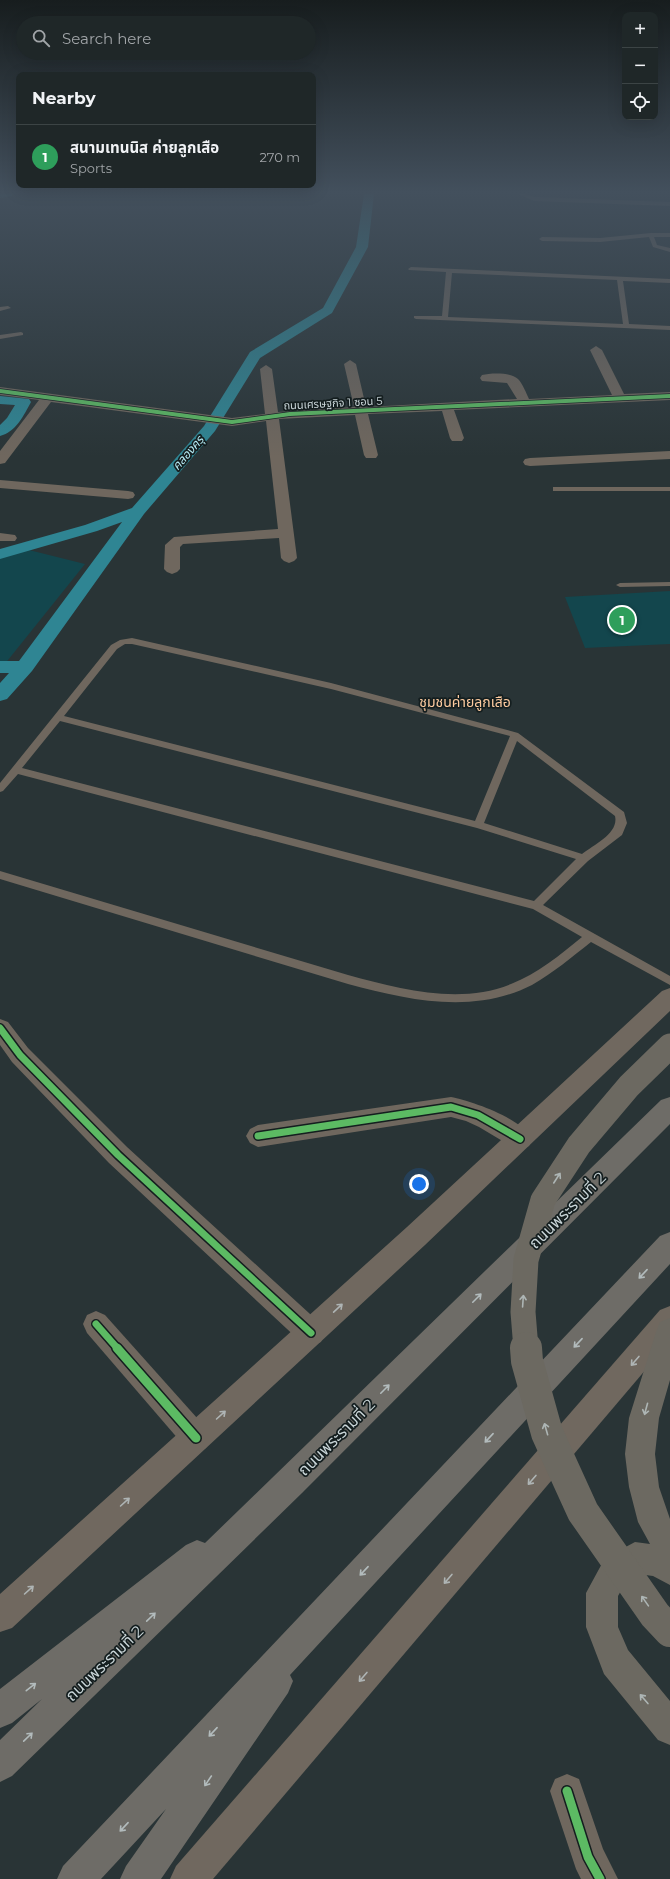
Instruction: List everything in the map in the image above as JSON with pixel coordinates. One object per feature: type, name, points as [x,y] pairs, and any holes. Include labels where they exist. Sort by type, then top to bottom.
[{"type":"highway","name":"ถนนพระรามที่ 2","points":[[0,1764],[291,1482],[670,1108]]},
{"type":"highway","points":[[76,1879],[670,1245]]},
{"type":"highway","points":[[0,1711],[291,1482]]},
{"type":"highway","points":[[138,1879],[190,1807],[316,1622]]},
{"type":"main road","points":[[0,1616],[311,1333],[670,997]]},
{"type":"main road","points":[[670,1046],[628,1086],[579,1145],[543,1200],[526,1260],[523,1312],[527,1361],[547,1434],[583,1512],[655,1615],[670,1631]]},
{"type":"main road","points":[[189,1879],[670,1320]]},
{"type":"main road","points":[[670,1332],[644,1418],[640,1454],[644,1488],[654,1522],[670,1547]]},
{"type":"main road","points":[[670,1569],[658,1561],[635,1558],[616,1569],[602,1593],[602,1627],[616,1662],[640,1695],[670,1728]]},
{"type":"street","points":[[596,350],[620,399]]},
{"type":"street","points":[[350,364],[371,455]]},
{"type":"street","points":[[266,369],[289,558]]},
{"type":"street","points":[[486,378],[511,380],[514,382],[525,403]]},
{"type":"street","name":"ถนนเศรษฐกิจ 1 ซอน 5","points":[[0,391],[232,422],[290,414],[670,396]]},
{"type":"street","points":[[0,460],[48,397]]},
{"type":"street","points":[[447,407],[457,438]]},
{"type":"street","points":[[530,462],[670,455]]},
{"type":"street","points":[[0,484],[128,496]]},
{"type":"street","points":[[172,569],[172,545],[179,540],[286,533]]},
{"type":"street","points":[[0,1028],[20,1055],[118,1155],[311,1333]]},
{"type":"street","points":[[258,1136],[451,1107],[465,1109],[483,1116],[520,1139]]},
{"type":"street","points":[[96,1324],[196,1438]]},
{"type":"street","points":[[567,1791],[588,1858],[600,1879]]},
{"type":"lane","points":[[445,318],[448,282]]},
{"type":"lane","points":[[620,282],[626,327]]},
{"type":"lane","points":[[0,309],[8,308]]},
{"type":"lane","points":[[416,317],[670,328]]},
{"type":"lane","points":[[0,337],[20,334]]},
{"type":"lane","points":[[556,489],[670,488]]},
{"type":"lane","points":[[620,585],[670,584]]},
{"type":"lane","points":[[0,789],[114,647],[123,642],[132,640],[331,686],[515,734],[620,814],[622,823],[618,832],[584,858],[536,906]]},
{"type":"lane","points":[[58,717],[478,825],[584,858]]},
{"type":"lane","points":[[478,825],[515,734]]},
{"type":"lane","points":[[16,770],[536,906],[670,981]]},
{"type":"lane","points":[[0,875],[94,906],[389,990],[440,999],[486,996],[516,988],[546,972],[590,936]]},
{"type":"shaded area","points":[[21,548],[85,564],[0,670],[0,555]]},
{"type":"shaded area","points":[[670,591],[670,644],[585,648],[565,597]]},
{"type":"waterway","name":"คลองครุ","points":[[138,511],[210,428],[255,355],[328,310],[343,282]]},
{"type":"waterway","points":[[0,400],[24,402],[13,421],[0,432]]},
{"type":"waterway","points":[[0,554],[91,528],[138,511]]},
{"type":"waterway","name":"คลองครุ","points":[[24,667],[36,653],[138,511]]},
{"type":"waterway","points":[[0,667],[24,667]]},
{"type":"waterway","name":"คลองครุ","points":[[0,695],[24,667]]},
{"type":"cycle path","points":[[0,391],[232,422],[290,414],[670,396]]},
{"type":"cycle path","points":[[0,1028],[20,1055],[118,1155],[311,1333]]},
{"type":"cycle path","points":[[258,1136],[451,1107],[478,1115],[520,1139]]},
{"type":"cycle path","points":[[96,1324],[196,1438]]},
{"type":"cycle path","points":[[567,1791],[588,1857],[600,1879]]},
{"type":"place","name":"สนามเทนนิส ค่ายลูกเสือ","points":[[622,620]]},
{"type":"district","name":"ชุมชนค่ายลูกเสือ","points":[[465,702]]}]
